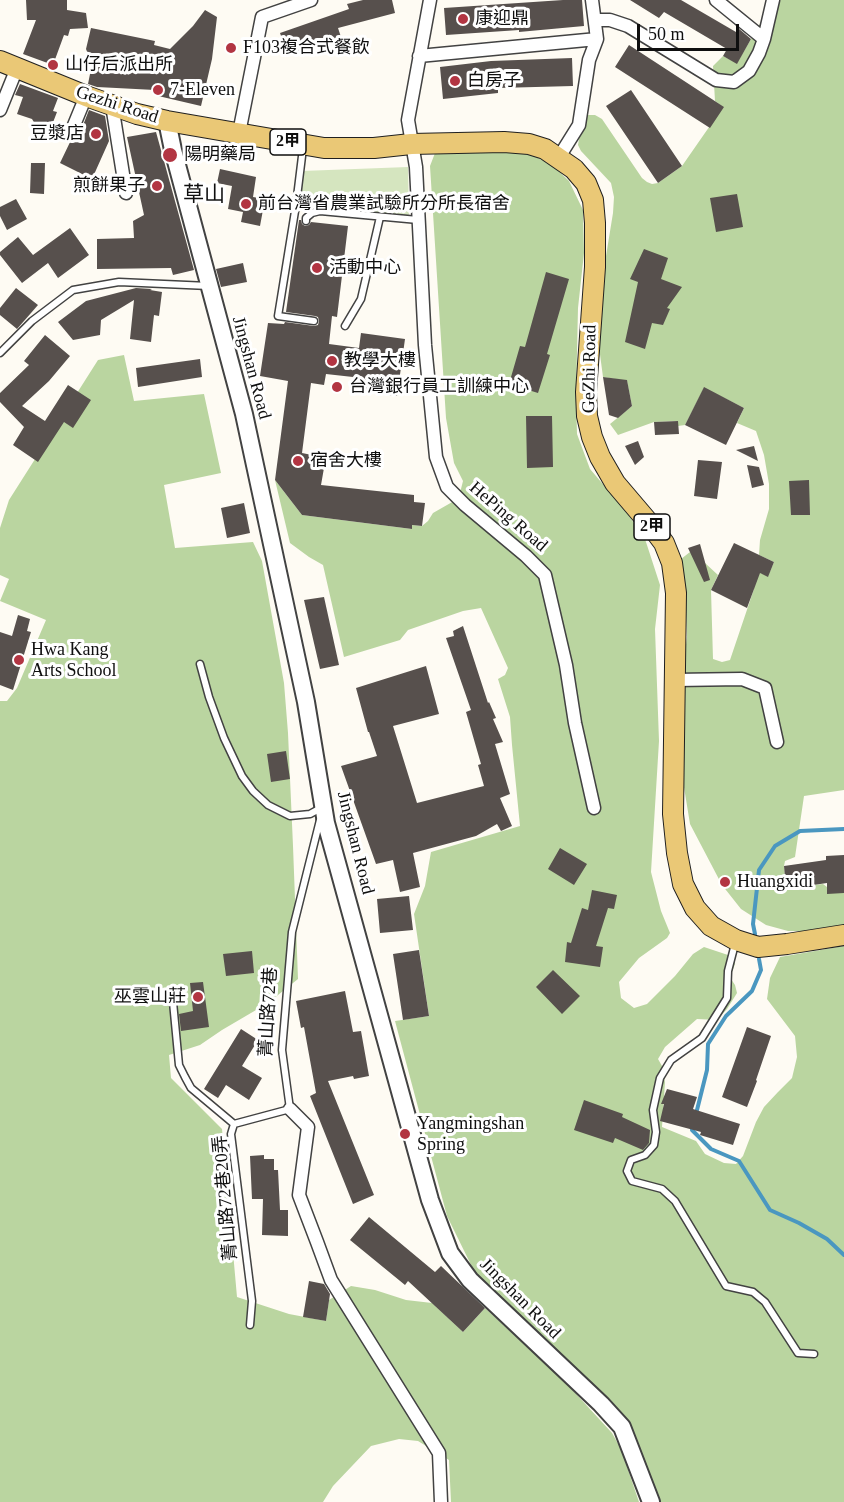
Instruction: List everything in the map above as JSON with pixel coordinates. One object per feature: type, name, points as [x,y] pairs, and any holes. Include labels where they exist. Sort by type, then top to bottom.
[{"type":"main road","name":"Gezhi Road","points":[[9,64],[86,96],[137,114],[167,121]]},
{"type":"main road","name":"GeZhi Road","points":[[167,121],[324,148],[504,142],[529,144],[559,157],[586,183],[593,200],[595,223],[586,392],[587,416],[600,457],[615,483],[664,543],[672,563],[676,593],[672,814],[683,884],[695,908],[711,926],[736,940],[758,947],[844,935]]},
{"type":"street","points":[[239,133],[262,17],[311,0]]},
{"type":"street","name":"HePing Road","points":[[430,0],[408,120],[416,167],[425,345],[436,458],[447,487],[465,506],[526,556],[545,575],[566,665],[575,723],[594,808]]},
{"type":"street","points":[[559,157],[579,125],[589,60],[597,39],[592,0]]},
{"type":"street","points":[[716,0],[764,39]]},
{"type":"street","points":[[596,20],[610,20],[628,26],[716,80],[734,82],[749,70],[759,53],[773,0]]},
{"type":"street","points":[[419,56],[597,39]]},
{"type":"street","points":[[0,110],[9,64]]},
{"type":"street","points":[[72,130],[86,96]]},
{"type":"street","points":[[112,105],[126,193]]},
{"type":"street","name":"Jingshan Road","points":[[167,121],[244,414],[306,702],[326,823],[430,1200],[450,1253],[470,1280],[601,1404],[622,1427],[651,1502]]},
{"type":"street","points":[[675,680],[742,679],[765,688],[777,742]]},
{"type":"street","name":"菁山路72巷","points":[[290,1109],[308,1127],[299,1195],[320,1252],[331,1280],[440,1453],[441,1502]]},
{"type":"lane","points":[[303,145],[278,316],[314,321]]},
{"type":"lane","points":[[306,221],[312,213],[320,210],[418,220]]},
{"type":"lane","points":[[345,326],[362,299],[381,217]]},
{"type":"lane","points":[[0,353],[32,321],[73,290],[119,282],[209,286]]},
{"type":"lane","points":[[200,664],[209,698],[224,738],[242,776],[253,791],[268,805],[290,816],[310,814],[324,806]]},
{"type":"lane","name":"菁山路72巷","points":[[290,1109],[282,1050],[292,932],[324,806]]},
{"type":"lane","points":[[736,940],[728,971],[727,998],[702,1038],[671,1060],[660,1078],[653,1110],[656,1132],[654,1145],[645,1155],[631,1160],[627,1171],[632,1181],[662,1189],[675,1201],[726,1286],[753,1292],[765,1302],[798,1353],[814,1354]]},
{"type":"lane","points":[[173,1002],[179,1065],[185,1077],[191,1088],[234,1124]]},
{"type":"lane","name":"菁山路72巷20弄","points":[[250,1325],[252,1301],[231,1134],[234,1124],[290,1109]]},
{"type":"green space","points":[[778,0],[844,0],[844,790],[804,796],[795,857],[785,861],[784,866],[786,888],[823,884],[827,887],[827,893],[844,893],[844,926],[811,931],[788,931],[766,925],[741,909],[722,885],[690,824],[682,775],[679,695],[687,637],[685,585],[681,559],[690,552],[718,575],[711,590],[713,659],[722,662],[730,660],[754,589],[753,570],[768,576],[774,562],[759,555],[760,540],[769,509],[769,484],[764,455],[756,431],[737,423],[744,408],[704,388],[685,425],[678,426],[678,421],[654,422],[618,435],[610,424],[632,406],[627,381],[603,377],[599,347],[606,256],[614,197],[611,183],[578,145],[584,121],[588,115],[595,115],[602,119],[647,182],[658,183],[682,166],[723,107],[715,101],[713,66],[723,56],[737,63],[761,22],[777,5]]},
{"type":"green space","points":[[521,150],[551,164],[569,181],[583,210],[584,253],[578,308],[577,434],[590,469],[625,510],[645,539],[660,585],[655,629],[659,741],[651,872],[661,911],[670,933],[667,938],[639,958],[619,982],[621,998],[634,1008],[647,1004],[693,954],[704,947],[734,957],[735,964],[731,979],[737,993],[727,1009],[717,1020],[697,1019],[665,1047],[658,1059],[665,1082],[662,1127],[696,1141],[705,1154],[724,1163],[736,1164],[743,1156],[764,1107],[792,1078],[797,1057],[795,1036],[767,999],[770,978],[780,957],[844,946],[844,1502],[656,1502],[628,1425],[474,1271],[447,1216],[395,1021],[429,1016],[414,914],[425,886],[431,852],[520,826],[510,717],[498,679],[505,675],[508,668],[481,608],[463,611],[408,630],[400,640],[344,657],[323,565],[290,543],[275,480],[302,515],[412,529],[412,525],[422,526],[433,513],[454,501],[463,481],[454,463],[446,418],[430,166],[435,153]]},
{"type":"green space","points":[[408,167],[409,217],[299,203],[302,171]]},
{"type":"green space","points":[[124,355],[134,401],[204,394],[221,473],[164,485],[175,548],[253,542],[262,561],[284,683],[298,979],[268,1003],[200,1045],[169,1055],[171,1078],[222,1129],[237,1297],[289,1314],[326,1321],[329,1300],[351,1286],[375,1290],[406,1300],[432,1303],[463,1332],[485,1308],[566,1383],[612,1433],[621,1449],[639,1502],[451,1502],[449,1460],[418,1441],[399,1439],[371,1446],[333,1486],[323,1502],[0,1502],[0,701],[7,701],[17,688],[46,620],[0,601],[9,579],[0,575],[0,528],[9,500],[98,360]]},
{"type":"building","points":[[26,0],[67,0],[67,10],[86,13],[88,28],[70,29],[68,36],[64,35],[53,65],[23,54],[36,20],[27,20]]},
{"type":"building","points":[[363,0],[392,0],[395,13],[338,28],[341,37],[288,56],[280,33],[349,9],[347,4]]},
{"type":"building","points":[[582,0],[584,26],[446,35],[444,8]]},
{"type":"building","points":[[630,0],[681,0],[736,32],[738,28],[751,39],[737,64],[723,56],[727,49],[664,12],[659,18]]},
{"type":"building","points":[[205,10],[217,17],[212,59],[201,106],[154,95],[155,90],[97,87],[88,84],[92,64],[86,49],[91,28],[155,41],[154,45],[170,49]]},
{"type":"building","points":[[629,45],[724,107],[710,128],[615,67]]},
{"type":"building","points":[[572,58],[573,86],[498,88],[498,93],[443,99],[440,67],[491,61]]},
{"type":"building","points":[[20,84],[58,98],[53,111],[57,112],[52,125],[45,125],[38,129],[32,119],[17,114],[23,97],[15,95]]},
{"type":"building","points":[[631,90],[682,166],[658,183],[606,106]]},
{"type":"building","points":[[89,110],[105,116],[109,141],[92,179],[60,163],[72,138],[77,137],[80,133]]},
{"type":"building","points":[[156,132],[194,270],[173,275],[171,268],[97,269],[97,239],[134,238],[133,221],[144,215],[127,137]]},
{"type":"building","points":[[31,163],[45,163],[44,194],[30,193]]},
{"type":"building","name":"前台灣省農業試驗所分所長宿舍","points":[[220,169],[256,177],[253,197],[265,199],[260,226],[241,222],[243,212],[228,209],[232,186],[217,183]]},
{"type":"building","points":[[737,194],[743,227],[716,232],[710,198]]},
{"type":"building","points":[[16,199],[27,219],[7,230],[0,216],[0,207]]},
{"type":"building","points":[[299,220],[305,226],[311,222],[348,226],[337,317],[332,316],[329,344],[359,348],[361,333],[405,339],[397,396],[351,390],[353,377],[326,374],[324,385],[311,383],[302,453],[312,455],[324,468],[321,485],[414,495],[414,502],[425,503],[422,526],[412,525],[412,529],[302,515],[275,480],[288,381],[260,376],[268,323],[284,324],[285,322],[314,326],[318,325],[319,321],[315,316],[286,312]]},
{"type":"building","points":[[70,228],[89,255],[58,278],[48,263],[22,283],[0,255],[0,252],[18,237],[33,255]]},
{"type":"building","points":[[644,249],[668,258],[661,279],[682,287],[667,308],[670,309],[663,325],[652,323],[645,349],[625,342],[638,282],[630,279]]},
{"type":"building","points":[[243,263],[247,282],[221,287],[216,269]]},
{"type":"building","points":[[546,272],[569,279],[538,393],[509,384],[520,346],[525,347]]},
{"type":"building","points":[[16,288],[38,305],[17,329],[0,315],[0,308]]},
{"type":"building","points":[[136,288],[162,292],[159,316],[154,315],[151,342],[130,339],[134,300],[101,320],[100,335],[73,340],[58,322],[86,301]]},
{"type":"building","points":[[45,335],[70,356],[49,381],[22,406],[45,421],[68,385],[91,400],[73,428],[64,422],[38,462],[13,445],[24,427],[0,402],[0,393],[29,365],[24,361]]},
{"type":"building","points":[[200,359],[202,377],[138,387],[136,368]]},
{"type":"building","points":[[603,377],[627,380],[632,406],[618,418],[609,415]]},
{"type":"building","points":[[704,387],[744,408],[726,445],[685,425]]},
{"type":"building","points":[[526,416],[552,416],[553,467],[527,468]]},
{"type":"building","points":[[678,421],[679,434],[655,435],[654,422]]},
{"type":"building","points":[[638,441],[644,457],[635,465],[625,446]]},
{"type":"building","points":[[754,446],[758,461],[736,450]]},
{"type":"building","points":[[698,460],[722,462],[717,499],[694,496]]},
{"type":"building","points":[[747,465],[759,467],[764,485],[752,488]]},
{"type":"building","points":[[809,480],[810,515],[791,515],[789,481]]},
{"type":"building","points":[[244,503],[250,533],[227,538],[221,508]]},
{"type":"building","points":[[734,543],[774,562],[768,577],[760,573],[747,608],[711,590]]},
{"type":"building","points":[[700,544],[710,580],[704,582],[688,548]]},
{"type":"building","points":[[324,597],[339,665],[320,669],[304,600]]},
{"type":"building","points":[[18,615],[30,619],[27,631],[31,632],[13,690],[0,685],[0,632],[12,636]]},
{"type":"building","points":[[463,626],[488,703],[496,718],[493,719],[503,742],[495,744],[510,794],[500,798],[512,826],[501,831],[497,824],[476,836],[413,853],[420,887],[400,892],[393,860],[376,864],[341,766],[377,756],[356,688],[426,666],[439,714],[393,726],[417,803],[484,786],[478,765],[481,764],[466,712],[471,710],[446,638],[454,636],[453,631]]},
{"type":"building","points":[[286,751],[290,779],[271,782],[267,754]]},
{"type":"building","points":[[560,848],[587,864],[574,885],[548,869]]},
{"type":"building","points":[[844,855],[844,893],[827,894],[827,883],[786,889],[784,866],[826,860],[826,856]]},
{"type":"building","points":[[592,890],[617,895],[614,909],[608,908],[596,946],[603,947],[600,967],[565,962],[567,942],[571,943],[582,908],[588,910]]},
{"type":"building","points":[[409,896],[413,930],[380,933],[377,899]]},
{"type":"building","points":[[419,950],[429,1016],[403,1020],[393,954]]},
{"type":"building","points":[[252,951],[254,973],[226,976],[223,954]]},
{"type":"building","points":[[553,970],[580,996],[562,1014],[536,987]]},
{"type":"building","name":"巫雲山莊","points":[[203,982],[209,1027],[181,1031],[179,1014],[193,1011],[190,983]]},
{"type":"building","points":[[345,991],[353,1032],[361,1031],[369,1076],[354,1079],[353,1076],[328,1081],[374,1195],[353,1204],[310,1096],[316,1093],[304,1027],[301,1028],[296,1001]]},
{"type":"building","points":[[747,1027],[771,1036],[747,1107],[722,1097]]},
{"type":"building","points":[[241,1029],[258,1040],[242,1066],[262,1078],[249,1100],[226,1085],[218,1098],[204,1089]]},
{"type":"building","points":[[667,1089],[697,1097],[693,1109],[740,1124],[733,1145],[700,1135],[701,1132],[660,1121],[664,1104],[661,1104]]},
{"type":"building","points":[[584,1100],[623,1114],[622,1117],[650,1130],[649,1143],[643,1150],[615,1138],[613,1143],[574,1130]]},
{"type":"building","points":[[264,1155],[264,1159],[274,1159],[274,1170],[278,1170],[280,1210],[288,1210],[288,1236],[262,1235],[263,1199],[252,1199],[250,1156]]},
{"type":"building","points":[[369,1217],[435,1272],[441,1266],[485,1308],[463,1332],[408,1281],[405,1285],[350,1240]]},
{"type":"building","points":[[309,1281],[324,1284],[330,1294],[326,1321],[303,1317]]},
{"type":"waterway","points":[[755,934],[753,924],[759,870],[775,846],[800,831],[844,829]]},
{"type":"waterway","points":[[696,1114],[707,1070],[708,1044],[726,1016],[752,991],[761,970],[759,959]]},
{"type":"waterway","points":[[693,1127],[692,1130],[711,1149],[739,1161],[770,1210],[827,1239],[844,1255]]},
{"type":"place","name":"康迎鼎","points":[[463,19]]},
{"type":"place","name":"F103複合式餐飲","points":[[231,48]]},
{"type":"place","name":"山仔后派出所","points":[[53,65]]},
{"type":"place","name":"白房子","points":[[455,81]]},
{"type":"place","name":"7-Eleven","points":[[158,90]]},
{"type":"place","name":"豆漿店","points":[[96,134]]},
{"type":"place","name":"陽明藥局","points":[[170,155]]},
{"type":"place","name":"煎餅果子","points":[[157,186]]},
{"type":"place","name":"前台灣省農業試驗所分所長宿舍","points":[[246,204]]},
{"type":"place","name":"活動中心","points":[[317,268]]},
{"type":"place","name":"教學大樓","points":[[332,361]]},
{"type":"place","name":"台灣銀行員工訓練中心","points":[[337,387]]},
{"type":"place","name":"宿舍大樓","points":[[298,461]]},
{"type":"place","name":"Hwa Kang Arts School","points":[[19,660]]},
{"type":"place","name":"Huangxidi","points":[[725,882]]},
{"type":"place","name":"巫雲山莊","points":[[198,997]]},
{"type":"place","name":"Yangmingshan Spring","points":[[405,1134]]},
{"type":"district","name":"草山","points":[[204,195]]}]
